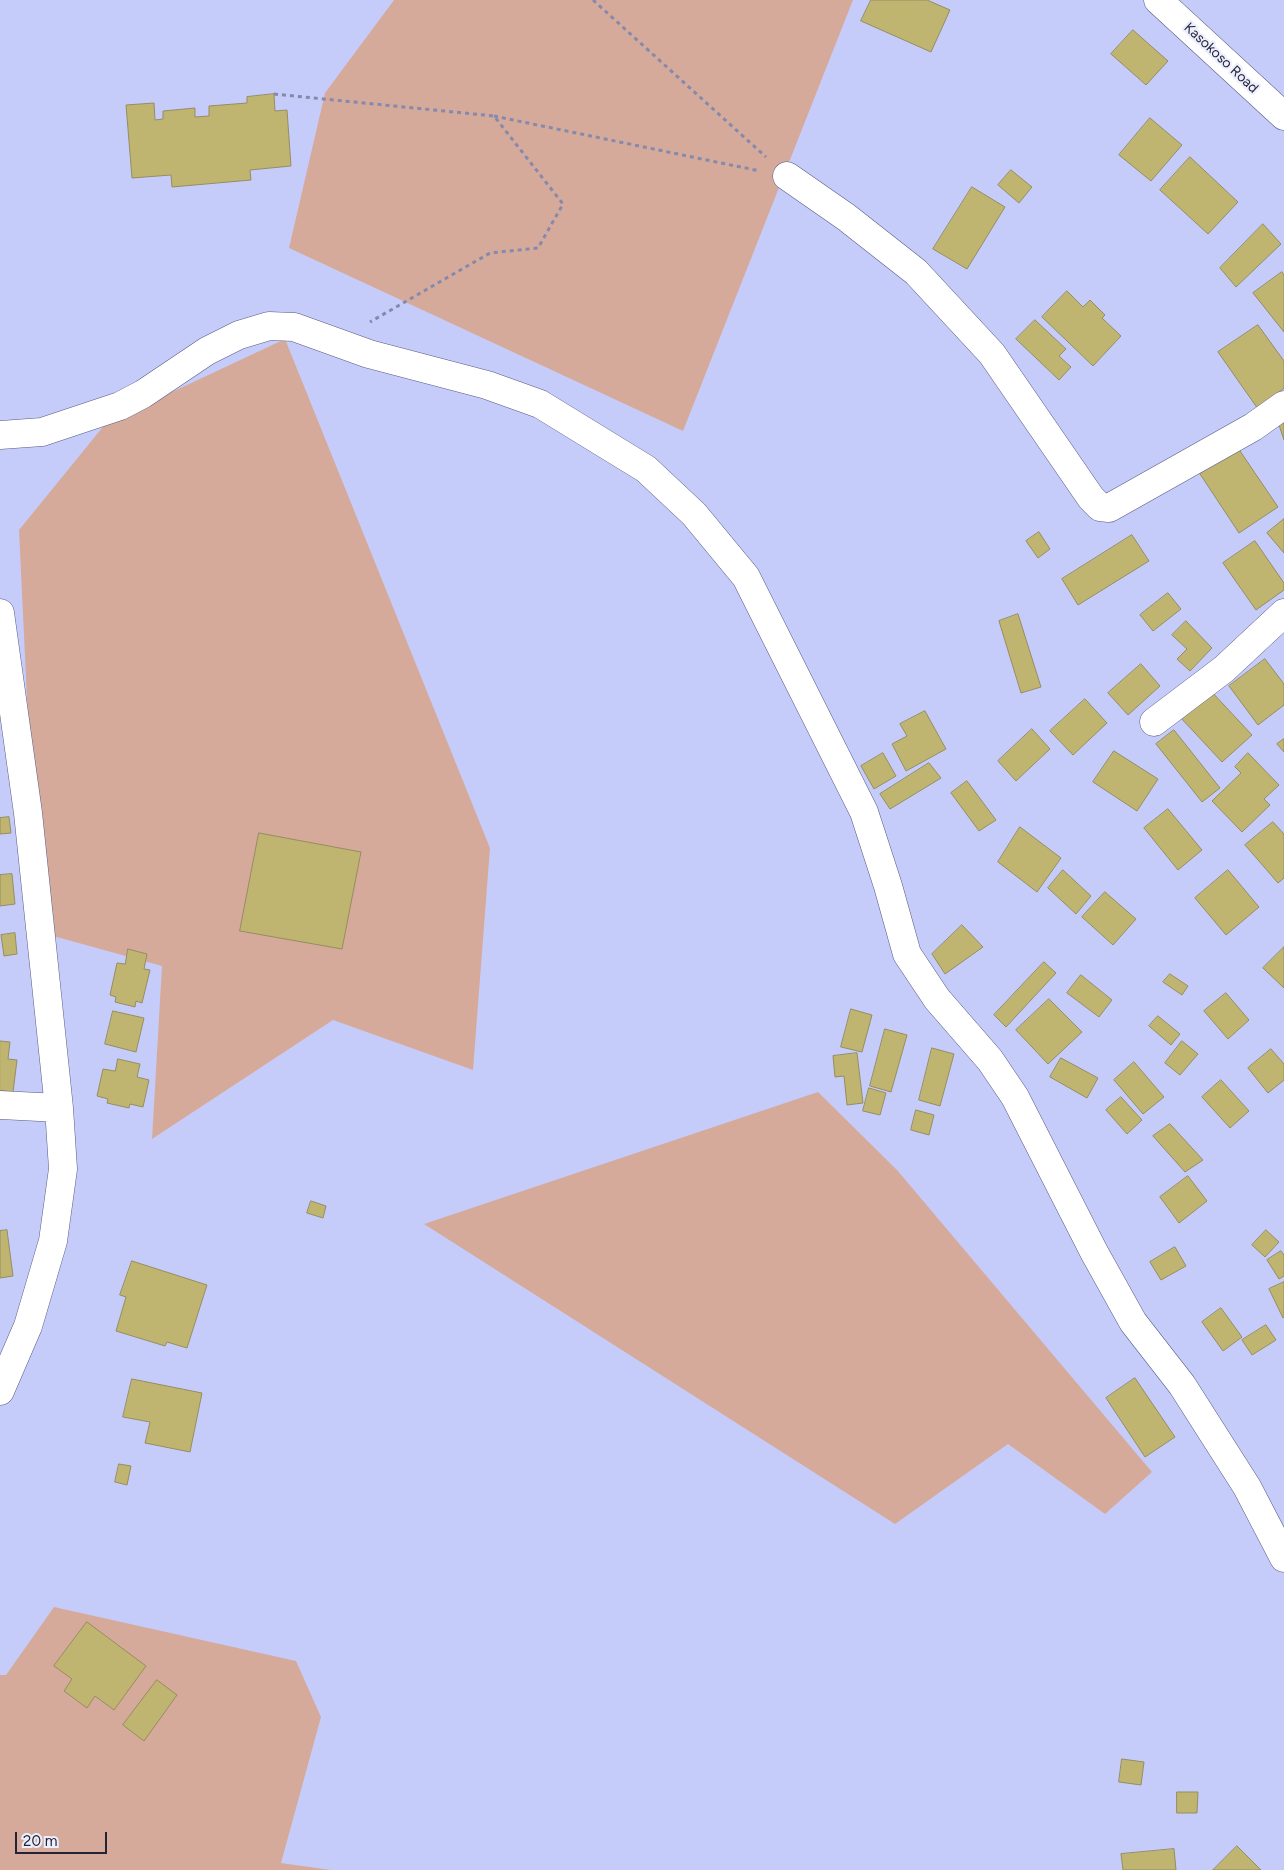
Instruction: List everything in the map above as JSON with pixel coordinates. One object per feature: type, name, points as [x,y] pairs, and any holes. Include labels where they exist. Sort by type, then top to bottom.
[{"type":"street","name":"Kasokoso Road","points":[[1158,0],[1284,116]]},
{"type":"street","points":[[787,176],[846,217],[916,272],[992,354],[1091,498],[1100,506],[1109,508],[1254,427],[1284,405]]},
{"type":"street","points":[[0,435],[42,432],[120,406],[142,394],[207,351],[239,335],[269,326],[294,327],[369,354],[487,385],[540,404],[646,469],[694,514],[746,577],[864,812],[888,886],[907,954],[937,999],[984,1053],[1015,1097],[1094,1252],[1133,1322],[1182,1385],[1208,1424],[1248,1487],[1284,1558]]},
{"type":"street","points":[[0,613],[28,813],[59,1108],[63,1169],[53,1241],[28,1326],[0,1391]]},
{"type":"street","points":[[1154,722],[1224,669],[1284,613]]},
{"type":"street","points":[[0,1105],[59,1108]]},
{"type":"path","points":[[593,0],[787,176]]},
{"type":"path","points":[[274,94],[494,116],[787,176]]},
{"type":"path","points":[[335,342],[490,253],[538,248],[563,204],[494,116]]},
{"type":"shaded area","points":[[394,0],[853,0],[683,431],[289,248],[325,93]]},
{"type":"shaded area","points":[[285,339],[490,848],[473,1070],[333,1020],[152,1139],[162,966],[53,936],[33,826],[19,530],[106,423]]},
{"type":"shaded area","points":[[818,1092],[897,1170],[1152,1472],[1105,1514],[1008,1444],[895,1524],[424,1224]]},
{"type":"shaded area","points":[[54,1607],[296,1661],[321,1717],[281,1863],[331,1870],[0,1870],[0,1675],[6,1675]]},
{"type":"building","points":[[871,0],[927,0],[950,10],[931,52],[861,21]]},
{"type":"building","points":[[1133,30],[1168,61],[1146,85],[1111,54]]},
{"type":"building","points":[[274,94],[275,111],[287,110],[291,166],[250,170],[251,180],[172,187],[171,175],[132,178],[126,105],[154,103],[155,120],[163,119],[163,111],[195,108],[195,117],[209,116],[209,106],[247,103],[247,97]]},
{"type":"building","points":[[1150,118],[1182,145],[1151,181],[1119,155]]},
{"type":"building","points":[[1190,157],[1238,202],[1208,234],[1160,190]]},
{"type":"building","points":[[1011,170],[1032,187],[1019,203],[998,185]]},
{"type":"building","points":[[972,187],[1005,207],[967,269],[933,249]]},
{"type":"building","points":[[1263,224],[1281,244],[1236,287],[1220,268]]},
{"type":"building","points":[[1282,272],[1284,275],[1284,332],[1253,293]]},
{"type":"building","points":[[1067,291],[1083,307],[1090,300],[1105,315],[1102,318],[1121,336],[1093,366],[1042,317]]},
{"type":"building","points":[[1035,320],[1066,349],[1059,356],[1071,367],[1059,380],[1016,339]]},
{"type":"building","points":[[1258,325],[1284,361],[1284,388],[1258,409],[1218,352]]},
{"type":"building","points":[[1284,422],[1284,440],[1279,425]]},
{"type":"building","points":[[1238,448],[1278,507],[1239,533],[1200,474]]},
{"type":"building","points":[[1284,519],[1284,553],[1267,533]]},
{"type":"building","points":[[1039,532],[1050,549],[1038,558],[1026,541]]},
{"type":"building","points":[[1132,535],[1149,561],[1078,605],[1062,579]]},
{"type":"building","points":[[1255,541],[1284,583],[1284,590],[1256,610],[1223,563]]},
{"type":"building","points":[[1168,593],[1181,609],[1153,631],[1140,615]]},
{"type":"building","points":[[1018,614],[1041,687],[1021,693],[999,621]]},
{"type":"building","points":[[1186,621],[1212,648],[1190,671],[1177,659],[1187,649],[1172,635]]},
{"type":"building","points":[[1265,659],[1284,684],[1284,705],[1258,725],[1229,686]]},
{"type":"building","points":[[1141,664],[1160,686],[1128,715],[1108,693]]},
{"type":"building","points":[[1210,690],[1252,735],[1222,762],[1180,717]]},
{"type":"building","points":[[1085,699],[1107,723],[1073,755],[1050,731]]},
{"type":"building","points":[[925,711],[946,749],[906,771],[892,744],[907,736],[900,724]]},
{"type":"building","points":[[1032,729],[1050,749],[1016,781],[998,761]]},
{"type":"building","points":[[1174,730],[1220,788],[1202,802],[1156,744]]},
{"type":"building","points":[[1284,739],[1284,752],[1277,744]]},
{"type":"building","points":[[1114,751],[1158,779],[1137,811],[1093,782]]},
{"type":"building","points":[[883,753],[896,776],[874,789],[861,766]]},
{"type":"building","points":[[1248,753],[1279,785],[1264,799],[1270,805],[1242,832],[1212,801],[1241,773],[1235,767]]},
{"type":"building","points":[[929,763],[941,778],[890,809],[880,794]]},
{"type":"building","points":[[967,781],[996,820],[979,831],[951,793]]},
{"type":"building","points":[[1168,809],[1202,850],[1178,870],[1144,828]]},
{"type":"building","points":[[9,817],[11,833],[0,834],[0,818]]},
{"type":"building","points":[[1273,822],[1284,834],[1284,878],[1278,883],[1245,845]]},
{"type":"building","points":[[1020,827],[1061,858],[1037,892],[998,862]]},
{"type":"building","points":[[259,833],[361,852],[342,949],[240,931]]},
{"type":"building","points":[[1063,870],[1091,896],[1076,914],[1048,888]]},
{"type":"building","points":[[1228,870],[1259,907],[1226,935],[1195,898]]},
{"type":"building","points":[[12,874],[15,904],[0,906],[0,875]]},
{"type":"building","points":[[1105,892],[1136,919],[1113,945],[1082,917]]},
{"type":"building","points":[[962,925],[983,947],[945,974],[932,954]]},
{"type":"building","points":[[15,933],[17,954],[4,956],[1,935]]},
{"type":"building","points":[[1284,947],[1284,988],[1263,968]]},
{"type":"building","points":[[128,949],[147,954],[144,969],[150,970],[142,1003],[136,1001],[135,1007],[115,1002],[116,997],[110,995],[117,963],[125,964]]},
{"type":"building","points":[[1044,962],[1056,973],[1006,1027],[994,1015]]},
{"type":"building","points":[[1170,974],[1188,986],[1182,995],[1163,982]]},
{"type":"building","points":[[1081,975],[1112,1000],[1099,1017],[1067,993]]},
{"type":"building","points":[[1226,993],[1249,1020],[1228,1039],[1204,1011]]},
{"type":"building","points":[[1049,999],[1082,1032],[1048,1064],[1016,1030]]},
{"type":"building","points":[[851,1009],[872,1015],[862,1052],[841,1047]]},
{"type":"building","points":[[113,1011],[144,1018],[136,1052],[105,1044]]},
{"type":"building","points":[[1158,1016],[1180,1034],[1171,1045],[1149,1026]]},
{"type":"building","points":[[885,1029],[907,1035],[891,1092],[870,1086]]},
{"type":"building","points":[[0,1041],[10,1042],[8,1059],[17,1060],[13,1092],[0,1091]]},
{"type":"building","points":[[1182,1041],[1198,1054],[1180,1075],[1165,1063]]},
{"type":"building","points":[[932,1048],[954,1054],[940,1106],[919,1100]]},
{"type":"building","points":[[1271,1049],[1284,1064],[1284,1080],[1268,1093],[1248,1068]]},
{"type":"building","points":[[857,1053],[863,1103],[847,1105],[844,1076],[835,1077],[833,1056]]},
{"type":"building","points":[[1061,1058],[1098,1078],[1087,1098],[1050,1077]]},
{"type":"building","points":[[118,1059],[140,1064],[137,1077],[149,1080],[143,1107],[130,1104],[129,1108],[107,1103],[108,1099],[97,1096],[103,1069],[115,1071]]},
{"type":"building","points":[[1134,1062],[1164,1097],[1143,1114],[1114,1080]]},
{"type":"building","points":[[1221,1080],[1249,1111],[1230,1128],[1202,1097]]},
{"type":"building","points":[[869,1088],[886,1093],[880,1115],[863,1111]]},
{"type":"building","points":[[1121,1097],[1142,1120],[1127,1134],[1106,1110]]},
{"type":"building","points":[[916,1110],[934,1115],[929,1135],[911,1130]]},
{"type":"building","points":[[1170,1124],[1203,1160],[1185,1172],[1153,1136]]},
{"type":"building","points":[[1188,1176],[1207,1201],[1179,1223],[1160,1197]]},
{"type":"building","points":[[311,1201],[326,1206],[323,1218],[307,1213]]},
{"type":"building","points":[[7,1230],[13,1276],[0,1278],[0,1231]]},
{"type":"building","points":[[1266,1230],[1279,1242],[1265,1257],[1252,1245]]},
{"type":"building","points":[[1175,1247],[1186,1266],[1161,1280],[1150,1262]]},
{"type":"building","points":[[1281,1251],[1284,1255],[1284,1276],[1279,1279],[1267,1260]]},
{"type":"building","points":[[132,1261],[207,1285],[187,1348],[167,1342],[165,1346],[116,1331],[126,1297],[120,1295]]},
{"type":"building","points":[[1284,1282],[1284,1317],[1283,1318],[1269,1289]]},
{"type":"building","points":[[1221,1308],[1242,1337],[1223,1351],[1202,1322]]},
{"type":"building","points":[[1266,1325],[1276,1340],[1252,1355],[1242,1340]]},
{"type":"building","points":[[1135,1378],[1175,1437],[1145,1457],[1106,1398]]},
{"type":"building","points":[[132,1379],[202,1393],[190,1452],[145,1443],[150,1422],[123,1417]]},
{"type":"building","points":[[119,1464],[131,1466],[127,1485],[115,1482]]},
{"type":"building","points":[[87,1622],[146,1666],[114,1710],[95,1696],[87,1708],[64,1691],[72,1679],[54,1666]]},
{"type":"building","points":[[157,1680],[177,1695],[144,1741],[123,1725]]},
{"type":"building","points":[[1122,1759],[1144,1762],[1141,1785],[1119,1782]]},
{"type":"building","points":[[1177,1792],[1198,1792],[1197,1813],[1177,1813]]},
{"type":"building","points":[[1237,1846],[1261,1870],[1213,1870]]},
{"type":"building","points":[[1174,1849],[1176,1870],[1123,1870],[1121,1854]]}]
